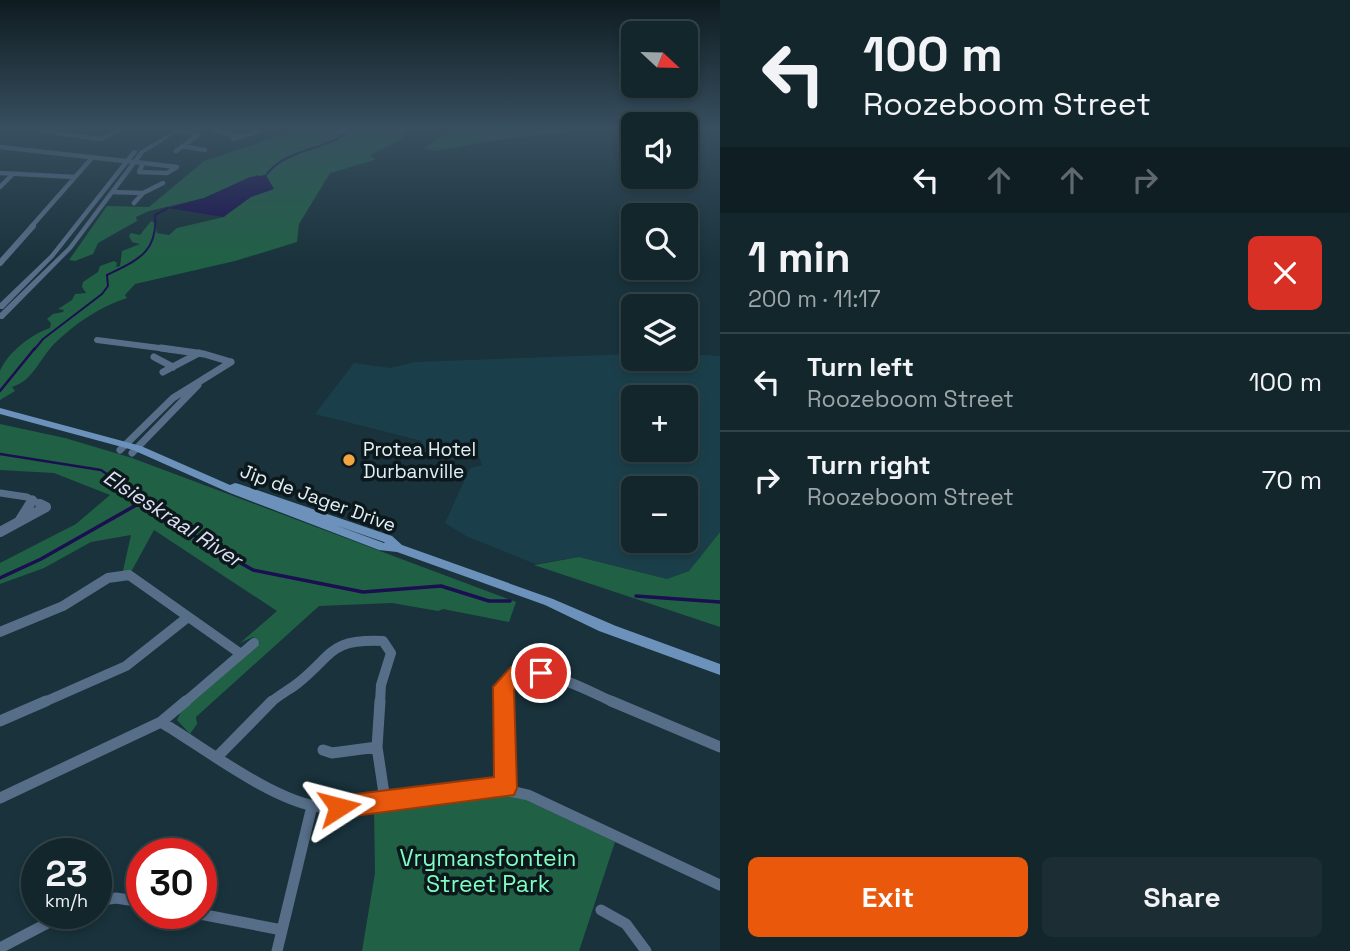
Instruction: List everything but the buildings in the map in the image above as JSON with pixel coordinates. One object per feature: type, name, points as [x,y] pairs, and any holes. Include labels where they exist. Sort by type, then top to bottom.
[{"type":"main road","name":"Jip de Jager Drive","points":[[3,416],[132,447]]},
{"type":"main road","name":"Jip de Jager Drive","points":[[3,416],[29,419],[132,447],[226,485],[234,491],[375,544],[398,548],[513,589],[546,606],[720,670]]},
{"type":"street","points":[[2,173],[75,177]]},
{"type":"street","points":[[0,263],[78,173]]},
{"type":"street","points":[[0,317],[59,261],[119,173]]},
{"type":"street","points":[[1,306],[52,257],[100,196],[123,173]]},
{"type":"street","points":[[0,187],[12,175]]},
{"type":"street","points":[[134,203],[144,193],[163,183]]},
{"type":"street","points":[[110,189],[144,193]]},
{"type":"street","points":[[97,340],[199,354],[230,362],[205,378],[132,447]]},
{"type":"street","points":[[163,372],[199,354]]},
{"type":"street","points":[[153,357],[173,367]]},
{"type":"street","points":[[0,493],[33,499],[44,503],[46,508],[0,532]]},
{"type":"street","points":[[19,523],[33,499]]},
{"type":"street","points":[[0,632],[52,611],[108,578],[123,575],[136,578],[241,654]]},
{"type":"street","points":[[0,722],[126,666],[188,617]]},
{"type":"street","points":[[218,756],[274,699],[298,683],[336,646],[354,640],[383,641],[391,648],[389,666],[381,685],[377,747],[385,800]]},
{"type":"street","points":[[0,798],[161,722],[254,643]]},
{"type":"street","points":[[506,788],[503,693],[508,680],[518,673],[547,674],[720,747]]},
{"type":"street","points":[[161,722],[287,797],[312,806],[339,807],[476,787],[506,788],[528,795],[720,885]]},
{"type":"street","points":[[323,750],[331,753],[377,747]]},
{"type":"street","points":[[277,951],[312,806]]},
{"type":"street","points":[[601,910],[626,924],[646,951]]},
{"type":"street","points":[[217,917],[282,930]]},
{"type":"street","points":[[0,948],[36,929]]},
{"type":"shaded area","points":[[266,175],[274,189],[251,197],[223,217],[168,208],[204,198],[250,177]]},
{"type":"shaded area","points":[[621,354],[621,371],[698,371],[698,355],[720,356],[720,532],[689,571],[667,579],[579,557],[535,564],[466,536],[445,523],[470,468],[482,465],[477,451],[457,455],[454,460],[418,451],[422,441],[315,414],[354,363],[390,368],[415,362]]},
{"type":"green space","points":[[189,173],[330,173],[299,224],[297,242],[235,261],[135,284],[125,295],[127,298],[97,311],[63,336],[49,349],[26,379],[12,387],[15,391],[0,400],[0,371],[9,357],[28,339],[50,328],[51,323],[47,319],[53,314],[63,312],[64,310],[58,309],[72,300],[75,294],[86,293],[82,287],[83,282],[98,272],[100,266],[114,261],[117,263],[116,267],[120,266],[122,251],[140,244],[132,242],[129,236],[131,233],[140,235],[151,221],[155,223],[157,233],[169,235],[177,228],[224,217],[250,197],[273,189],[257,175],[204,198],[149,211],[98,243],[93,254],[75,261],[69,260],[107,206],[149,207]]},
{"type":"green space","points":[[0,424],[65,438],[132,458],[516,602],[509,622],[443,609],[438,611],[392,603],[319,606],[196,717],[197,724],[190,734],[177,720],[181,712],[260,643],[253,637],[240,643],[277,611],[154,530],[131,572],[123,571],[131,535],[91,542],[44,568],[0,584],[0,563],[76,524],[110,495],[54,473],[0,470]]},
{"type":"green space","points":[[720,532],[720,627],[534,565],[579,557],[667,579],[689,571]]},
{"type":"green space","name":"Vrymansfontein Street Park","points":[[479,792],[517,796],[615,842],[579,951],[362,951],[375,873],[374,808]]},
{"type":"waterway","points":[[34,350],[43,339],[102,294],[108,286],[107,275],[143,254],[153,238],[155,215],[168,208]]},
{"type":"waterway","points":[[0,391],[35,348]]},
{"type":"waterway","name":"Elsieskraal River","points":[[0,454],[101,470],[144,500]]},
{"type":"waterway","points":[[135,506],[144,500]]},
{"type":"waterway","name":"Elsieskraal River","points":[[144,500],[152,506]]},
{"type":"waterway","points":[[0,578],[41,559],[138,504]]},
{"type":"waterway","name":"Elsieskraal River","points":[[149,504],[205,543],[253,570],[363,592],[441,586],[489,601],[510,601]]},
{"type":"waterway","name":"Elsieskraal River","points":[[636,596],[720,602]]},
{"type":"place","name":"Protea Hotel Durbanville","points":[[349,460]]},
{"type":"route","points":[[339,807],[476,787],[506,788],[503,687],[518,673],[541,673]]}]
